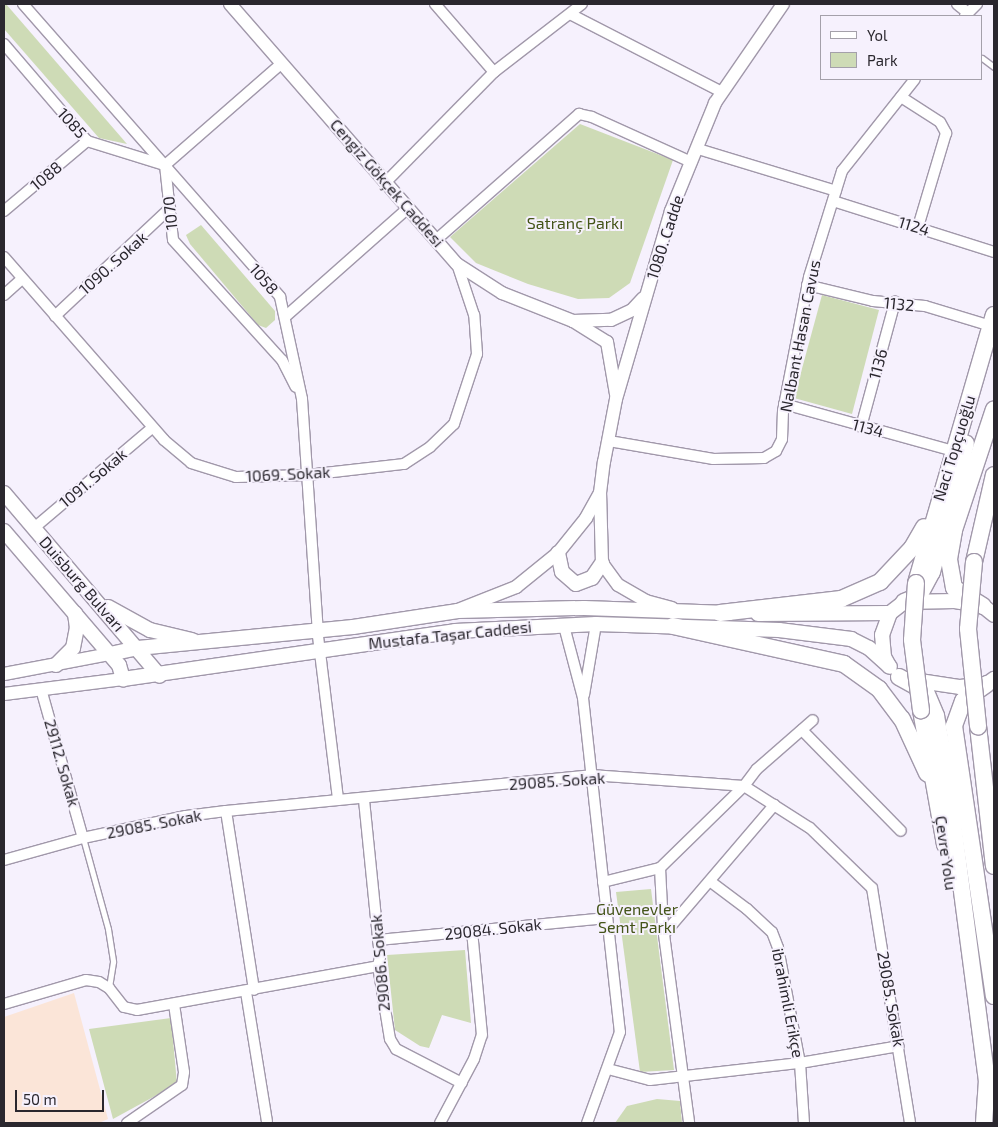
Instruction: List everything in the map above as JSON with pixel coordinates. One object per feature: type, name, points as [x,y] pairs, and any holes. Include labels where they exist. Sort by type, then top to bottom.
[{"type":"main road","name":"Naci Topçuoğlu","points":[[916,583],[952,451],[993,320]]},
{"type":"main road","points":[[982,1123],[987,1080],[938,725],[926,692],[894,672],[884,656],[882,635],[890,613],[904,602],[919,596],[932,572],[994,345]]},
{"type":"main road","points":[[989,611],[954,588],[949,559],[954,530],[994,409]]},
{"type":"main road","points":[[994,475],[974,562],[968,629],[994,866]]},
{"type":"main road","name":"Duisburg Bulvarı","points":[[4,493],[160,676]]},
{"type":"main road","points":[[720,613],[841,599],[880,582],[912,548],[936,506]]},
{"type":"main road","name":"Duisburg Bulvarı","points":[[4,531],[119,664],[122,679]]},
{"type":"main road","points":[[558,552],[562,572],[576,584],[592,578],[602,563]]},
{"type":"main road","name":"Çevre Yolu","points":[[916,583],[912,640],[921,710],[937,793],[982,1123]]},
{"type":"main road","points":[[96,599],[150,630],[210,642]]},
{"type":"main road","points":[[904,602],[933,599],[989,611]]},
{"type":"main road","name":"Mustafa Taşar Caddesi","points":[[122,679],[160,676],[318,638],[453,612],[584,608],[720,613],[890,613]]},
{"type":"main road","points":[[56,665],[73,648],[77,628],[74,613]]},
{"type":"main road","name":"Mustafa Taşar Caddesi","points":[[110,654],[138,648],[210,642],[596,624],[779,630],[851,639],[869,648],[894,672]]},
{"type":"main road","points":[[673,626],[844,664],[879,689],[902,719],[937,793]]},
{"type":"main road","points":[[894,672],[932,686],[991,682]]},
{"type":"main road","points":[[991,682],[963,701],[954,726],[994,996]]},
{"type":"street","name":"1058","points":[[23,4],[280,297],[302,399],[318,638]]},
{"type":"street","name":"Cengiz Gökçek Caddesi","points":[[231,4],[457,264],[502,293],[573,321]]},
{"type":"street","points":[[435,4],[494,72]]},
{"type":"street","points":[[386,182],[494,72],[572,15],[582,4]]},
{"type":"street","name":"1080. Cadde","points":[[600,493],[616,399],[671,211],[698,149],[715,103],[783,4]]},
{"type":"street","points":[[957,4],[967,14],[977,4]]},
{"type":"street","points":[[572,15],[722,92]]},
{"type":"street","name":"1085","points":[[4,44],[88,141],[165,165]]},
{"type":"street","points":[[165,165],[282,63]]},
{"type":"street","name":"Nalbant Hasan Cavus","points":[[609,441],[713,459],[764,458],[776,451],[782,438],[784,404],[807,286],[842,171],[914,80]]},
{"type":"street","points":[[901,97],[940,122],[946,133],[918,227]]},
{"type":"street","points":[[436,240],[578,114],[592,117],[691,162]]},
{"type":"street","name":"1088","points":[[4,211],[88,141]]},
{"type":"street","name":"1124","points":[[698,149],[994,252]]},
{"type":"street","name":"1070","points":[[165,165],[173,240],[282,360],[302,399]]},
{"type":"street","name":"1090. Sokak","points":[[55,316],[170,208]]},
{"type":"street","points":[[284,317],[408,208]]},
{"type":"street","name":"1069. Sokak","points":[[4,258],[152,428],[191,463],[236,477],[307,475],[404,464],[430,447],[454,424],[477,354],[474,315],[457,264]]},
{"type":"street","points":[[4,295],[22,278]]},
{"type":"street","name":"1132","points":[[807,286],[873,301],[925,306],[993,320]]},
{"type":"street","points":[[573,321],[611,320],[632,310],[647,293]]},
{"type":"street","name":"1136","points":[[861,426],[895,302]]},
{"type":"street","points":[[573,321],[606,342],[616,399]]},
{"type":"street","name":"1134","points":[[784,404],[952,451]]},
{"type":"street","name":"1091. Sokak","points":[[34,528],[152,428]]},
{"type":"street","points":[[453,612],[516,587],[558,552],[586,518],[600,493]]},
{"type":"street","points":[[600,493],[602,563],[618,585],[646,601],[684,612]]},
{"type":"street","points":[[583,698],[596,624]]},
{"type":"street","points":[[564,626],[583,698],[620,1032],[587,1123]]},
{"type":"street","points":[[318,638],[338,800]]},
{"type":"street","name":"Mustafa Taşar Caddesi","points":[[4,674],[110,654]]},
{"type":"street","name":"Mustafa Taşar Caddesi","points":[[4,694],[122,679]]},
{"type":"street","name":"29112. Sokak","points":[[41,689],[82,838]]},
{"type":"street","points":[[603,882],[660,868],[744,786],[757,769],[813,720]]},
{"type":"street","points":[[802,730],[901,831]]},
{"type":"street","name":"29085. Sokak","points":[[4,860],[82,838],[186,816],[226,811],[338,800],[364,800],[591,776],[744,786],[810,828],[872,888],[900,1046],[910,1123]]},
{"type":"street","name":"29086. Sokak","points":[[364,800],[384,1016],[396,1049],[462,1083]]},
{"type":"street","points":[[664,934],[711,882],[774,805]]},
{"type":"street","points":[[226,811],[266,1123]]},
{"type":"street","points":[[660,868],[664,934],[689,1123]]},
{"type":"street","name":"ibrahimli Erikçe","points":[[711,882],[747,909],[772,932],[778,948],[800,1062],[804,1123]]},
{"type":"street","name":"29084. Sokak","points":[[378,940],[607,918]]},
{"type":"street","points":[[440,1123],[462,1083],[482,1034],[472,931]]},
{"type":"street","points":[[4,1004],[86,980],[109,988],[124,1006],[137,1010],[250,991],[378,966]]},
{"type":"street","points":[[127,1123],[182,1085],[184,1072],[174,1004]]},
{"type":"street","points":[[608,1069],[650,1080],[800,1062],[900,1046]]},
{"type":"lane","points":[[983,59],[994,67]]},
{"type":"lane","points":[[82,838],[108,929],[113,962],[109,988]]},
{"type":"shaded area","points":[[74,993],[108,1119],[99,1123],[4,1123],[4,1017]]},
{"type":"green space","points":[[4,4],[6,4],[127,144],[99,138],[4,29]]},
{"type":"green space","name":"Satranç Parkı","points":[[580,124],[673,160],[630,283],[609,298],[578,299],[528,284],[476,263],[450,237]]},
{"type":"green space","points":[[201,225],[275,311],[275,320],[266,328],[258,325],[190,244],[186,235]]},
{"type":"green space","points":[[822,295],[879,310],[852,414],[794,398]]},
{"type":"green space","name":"Güvenevler Semt Parkı","points":[[651,889],[674,1070],[640,1072],[616,892]]},
{"type":"green space","points":[[465,950],[471,1023],[442,1015],[429,1048],[420,1046],[395,1030],[387,955]]},
{"type":"green space","points":[[171,1018],[177,1084],[113,1119],[89,1029]]},
{"type":"green space","points":[[657,1099],[680,1101],[682,1123],[615,1123],[627,1106]]}]
